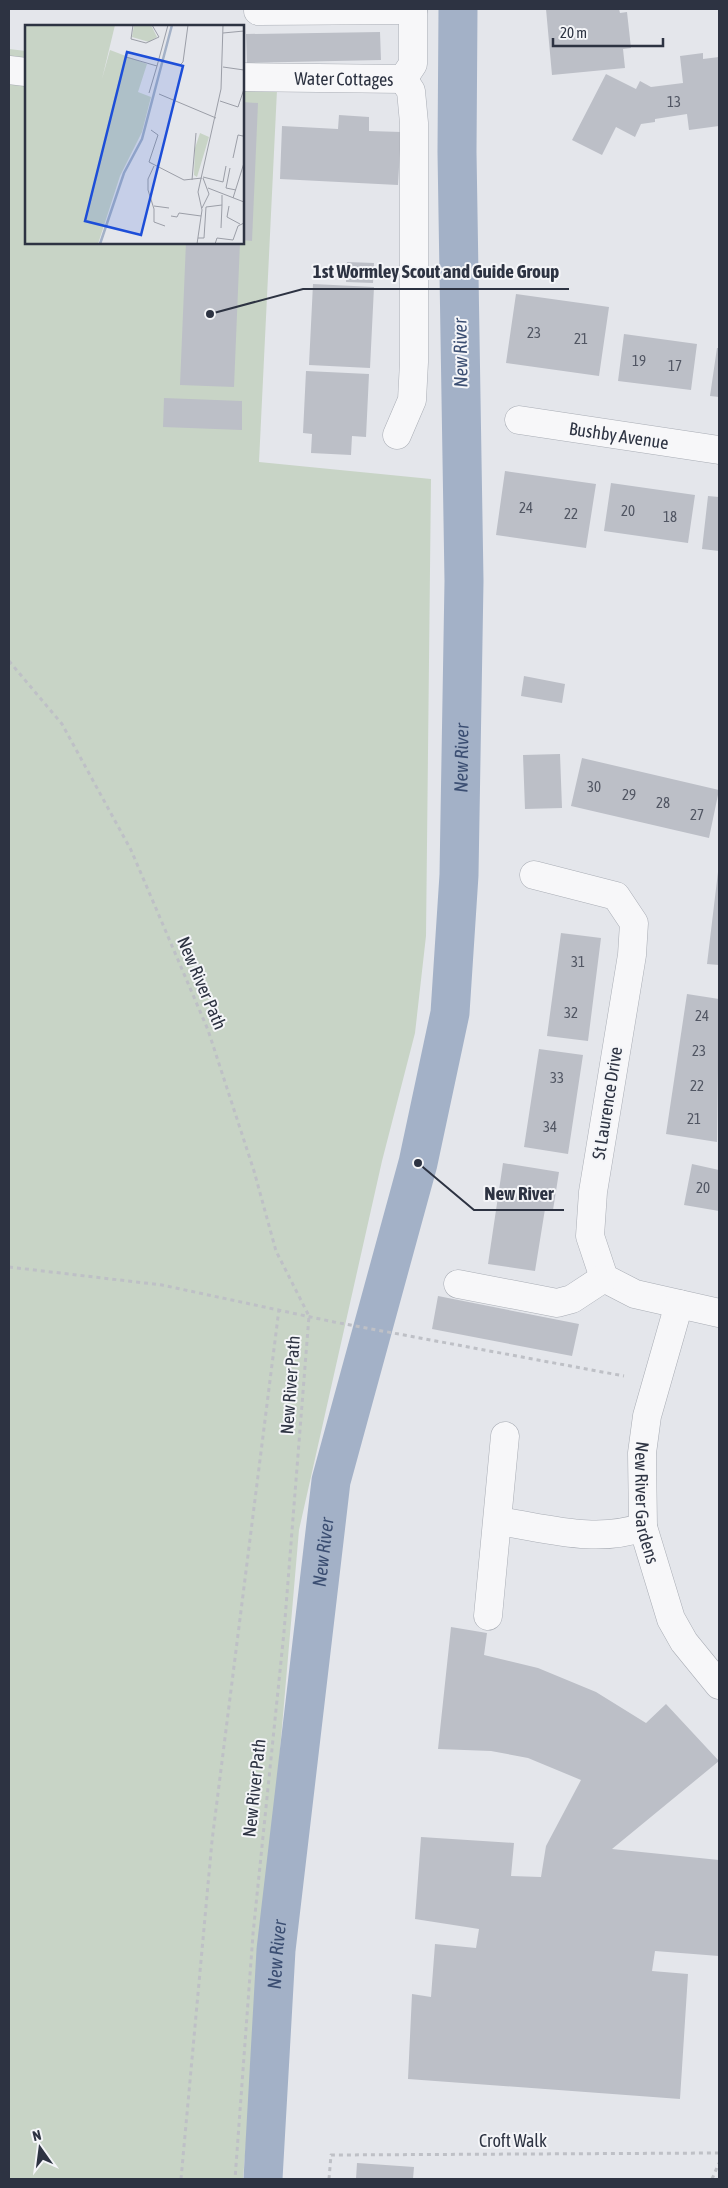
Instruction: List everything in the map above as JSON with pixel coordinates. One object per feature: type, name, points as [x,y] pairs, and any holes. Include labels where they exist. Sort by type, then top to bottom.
[{"type":"street","points":[[258,10],[414,9]]},
{"type":"street","name":"Water Cottages","points":[[244,77],[403,80],[414,64],[414,9]]},
{"type":"street","points":[[9,70],[25,72]]},
{"type":"street","points":[[397,435],[412,400],[414,362],[414,123],[410,91],[403,80]]},
{"type":"street","name":"Bushby Avenue","points":[[519,420],[719,450]]},
{"type":"street","name":"St Laurence Drive","points":[[534,875],[616,896],[634,923],[632,955],[593,1192],[590,1236],[604,1278]]},
{"type":"street","points":[[458,1284],[557,1302],[572,1299],[604,1278],[635,1294],[719,1313]]},
{"type":"street","name":"New River Gardens","points":[[679,1304],[647,1416],[642,1453],[643,1527],[671,1619],[689,1649],[719,1685]]},
{"type":"street","points":[[488,1616],[505,1436]]},
{"type":"street","points":[[498,1521],[599,1536],[627,1533],[643,1527]]},
{"type":"path","name":"New River Path","points":[[9,660],[62,724],[131,850],[208,1030],[254,1171],[276,1251],[309,1316],[284,1632],[253,1934],[235,2179]]},
{"type":"path","points":[[9,1268],[162,1285],[334,1322],[656,1382]]},
{"type":"path","points":[[182,2179],[212,1842],[279,1310]]},
{"type":"path","name":"Croft Walk","points":[[329,2179],[331,2155],[719,2153]]},
{"type":"path","points":[[712,2179],[719,2163]]},
{"type":"green space","points":[[9,49],[25,51],[25,244],[244,244],[244,76],[277,90],[259,462],[431,479],[426,936],[415,1033],[382,1161],[299,1530],[243,2179],[9,2179]]},
{"type":"building","points":[[546,9],[619,9],[620,13],[627,12],[631,48],[623,49],[625,68],[552,75]]},
{"type":"building","points":[[380,32],[381,60],[247,63],[246,34]]},
{"type":"building","points":[[703,53],[703,59],[719,57],[719,126],[689,130],[687,114],[655,119],[655,122],[641,124],[635,137],[616,127],[602,155],[572,140],[606,74],[636,89],[640,81],[651,87],[683,83],[680,56]]},
{"type":"building","points":[[244,102],[258,103],[252,241],[244,240]]},
{"type":"building","points":[[339,115],[369,117],[369,131],[401,132],[398,185],[280,179],[282,126],[338,129]]},
{"type":"building","points":[[186,244],[240,244],[234,387],[180,385]]},
{"type":"building","points":[[347,262],[374,263],[373,283],[346,282]]},
{"type":"building","points":[[313,284],[374,287],[370,368],[309,365]]},
{"type":"building","points":[[516,294],[609,307],[599,376],[506,363]]},
{"type":"building","points":[[624,334],[697,344],[691,390],[618,381]]},
{"type":"building","points":[[717,348],[719,348],[719,397],[710,396]]},
{"type":"building","points":[[306,371],[369,374],[366,437],[352,436],[351,455],[311,453],[312,434],[303,433]]},
{"type":"building","points":[[164,398],[242,401],[242,430],[163,427]]},
{"type":"building","points":[[505,471],[596,484],[586,548],[496,535]]},
{"type":"building","points":[[611,483],[695,495],[688,543],[604,531]]},
{"type":"building","points":[[708,496],[719,497],[719,551],[702,549]]},
{"type":"building","points":[[524,676],[565,684],[562,703],[521,696]]},
{"type":"building","points":[[560,754],[562,808],[525,809],[523,755]]},
{"type":"building","points":[[582,758],[719,790],[709,838],[571,806]]},
{"type":"building","points":[[719,872],[719,965],[707,964]]},
{"type":"building","points":[[561,933],[601,938],[588,1041],[547,1036]]},
{"type":"building","points":[[687,994],[719,999],[717,1142],[666,1134]]},
{"type":"building","points":[[539,1049],[583,1055],[568,1154],[524,1147]]},
{"type":"building","points":[[503,1163],[559,1172],[553,1210],[545,1209],[535,1271],[488,1264]]},
{"type":"building","points":[[692,1164],[719,1170],[719,1211],[684,1205]]},
{"type":"building","points":[[438,1296],[579,1324],[572,1356],[432,1329]]},
{"type":"building","points":[[451,1627],[487,1633],[484,1655],[538,1668],[596,1692],[646,1723],[666,1704],[719,1761],[612,1849],[719,1860],[719,1956],[655,1951],[652,1971],[688,1974],[680,2099],[408,2079],[412,1994],[431,1997],[435,1944],[476,1948],[479,1929],[415,1919],[421,1837],[514,1843],[511,1876],[541,1877],[546,1846],[581,1780],[528,1758],[491,1751],[438,1749]]},
{"type":"building","points":[[357,2163],[414,2167],[413,2179],[356,2179]]},
{"type":"waterway","name":"New River","points":[[263,2179],[276,1950],[331,1481],[418,1163],[450,1013],[459,875],[464,581],[457,152],[458,9]]},
{"type":"place","name":"1st Wormley Scout and Guide Group","points":[[210,314]]},
{"type":"place","name":"New River","points":[[418,1163]]}]
